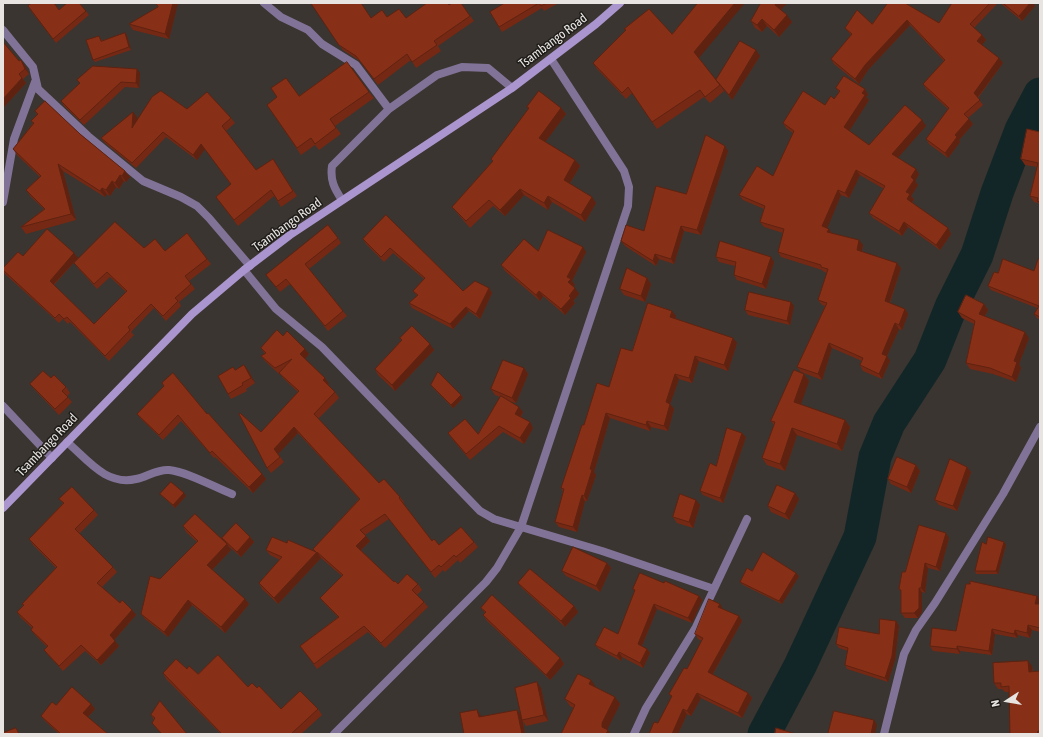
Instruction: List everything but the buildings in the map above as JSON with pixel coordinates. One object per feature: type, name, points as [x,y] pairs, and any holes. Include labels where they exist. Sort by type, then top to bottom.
[{"type":"street","points":[[264,3],[281,18],[308,30],[322,44],[356,65],[389,109]]},
{"type":"street","name":"Tsambango Road","points":[[3,508],[192,314],[247,268],[290,234],[512,88],[596,24],[620,3]]},
{"type":"street","points":[[3,30],[29,61],[33,68],[35,82],[38,89],[119,163],[143,181],[197,206],[209,218],[276,309],[322,347],[480,511],[494,519],[602,551],[714,589]]},
{"type":"street","points":[[334,734],[486,582],[497,568],[521,527],[628,206],[629,187],[624,171],[551,58]]},
{"type":"street","points":[[342,200],[333,186],[331,176],[332,166],[389,109],[437,75],[462,67],[488,68],[512,88]]},
{"type":"street","points":[[3,202],[14,139],[35,82]]},
{"type":"street","points":[[3,406],[52,458]]},
{"type":"street","points":[[884,734],[904,654],[916,630],[935,603],[1003,494],[1040,427]]},
{"type":"street","points":[[67,442],[106,476],[119,480],[136,479],[155,472],[168,470],[181,473],[232,494]]},
{"type":"street","points":[[634,734],[646,708],[696,627],[746,519]]},
{"type":"waterway","points":[[764,734],[800,666],[860,537],[875,457],[889,423],[930,360],[951,307],[977,255],[997,193],[1021,130],[1040,94]]}]
